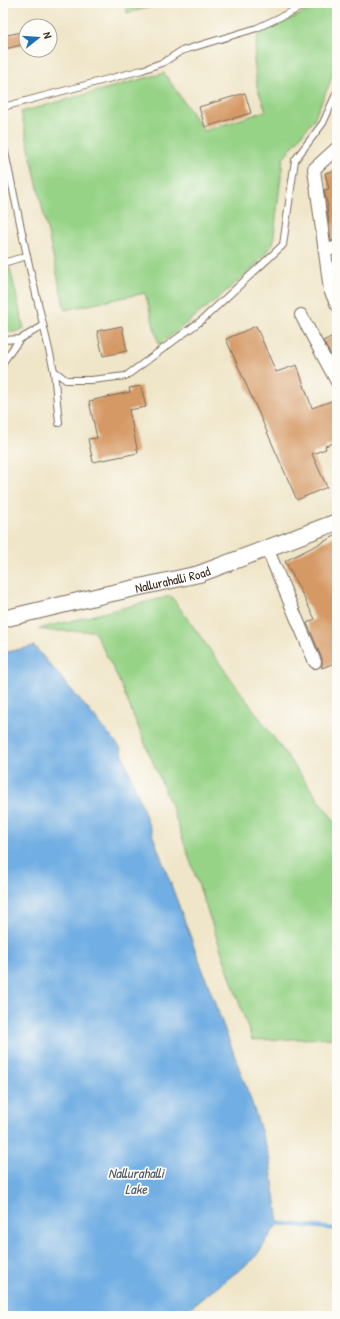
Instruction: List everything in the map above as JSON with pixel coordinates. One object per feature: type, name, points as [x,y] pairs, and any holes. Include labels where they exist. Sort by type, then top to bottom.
[{"type":"street","points":[[337,148],[314,169],[330,290],[337,305]]},
{"type":"street","points":[[325,251],[337,247]]},
{"type":"street","points":[[301,315],[337,382]]},
{"type":"street","name":"Nallurahalli Road","points":[[3,619],[199,574],[337,522]]},
{"type":"street","points":[[267,548],[314,662]]},
{"type":"lane","points":[[3,107],[142,70],[164,62],[181,51],[257,28],[310,3]]},
{"type":"lane","points":[[54,371],[66,380],[91,380],[126,376],[202,320],[283,245],[295,160],[323,123],[337,92]]},
{"type":"lane","points":[[3,143],[27,256],[54,371],[59,423]]},
{"type":"lane","points":[[3,263],[27,256]]},
{"type":"lane","points":[[3,364],[20,339],[43,326]]},
{"type":"lane","points":[[3,340],[20,339]]},
{"type":"green space","points":[[125,3],[167,3],[127,13]]},
{"type":"green space","points":[[326,3],[337,3],[337,60],[329,85],[314,119],[283,159],[273,244],[249,272],[159,345],[145,293],[65,310],[21,112],[164,73],[204,131],[266,111],[257,87],[254,60],[258,33]]},
{"type":"green space","points":[[10,268],[24,329],[14,332],[3,332],[3,269]]},
{"type":"green space","points":[[171,596],[337,825],[337,1038],[252,1040],[172,808],[117,676],[94,631],[53,631],[38,629]]},
{"type":"water","name":"Nallurahalli Lake","points":[[34,646],[120,747],[251,1100],[269,1156],[279,1222],[254,1259],[179,1316],[3,1316],[3,653]]},
{"type":"building","points":[[18,33],[18,46],[5,49],[3,36]]},
{"type":"building","points":[[245,93],[251,113],[205,127],[199,107]]},
{"type":"building","points":[[337,170],[337,240],[331,241],[328,207],[324,190],[329,189],[325,173]]},
{"type":"building","points":[[122,326],[127,351],[103,356],[97,331]]},
{"type":"building","points":[[256,326],[276,372],[297,365],[312,408],[337,399],[337,442],[325,446],[326,449],[312,454],[327,487],[297,500],[226,339]]},
{"type":"building","points":[[337,334],[337,366],[323,341]]},
{"type":"building","points":[[141,386],[146,407],[129,410],[138,453],[93,462],[88,439],[97,438],[89,401],[130,392],[129,388]]},
{"type":"building","points":[[337,535],[337,662],[322,668],[322,659],[307,623],[315,619],[285,561]]},
{"type":"waterway","points":[[274,1223],[337,1229]]}]
